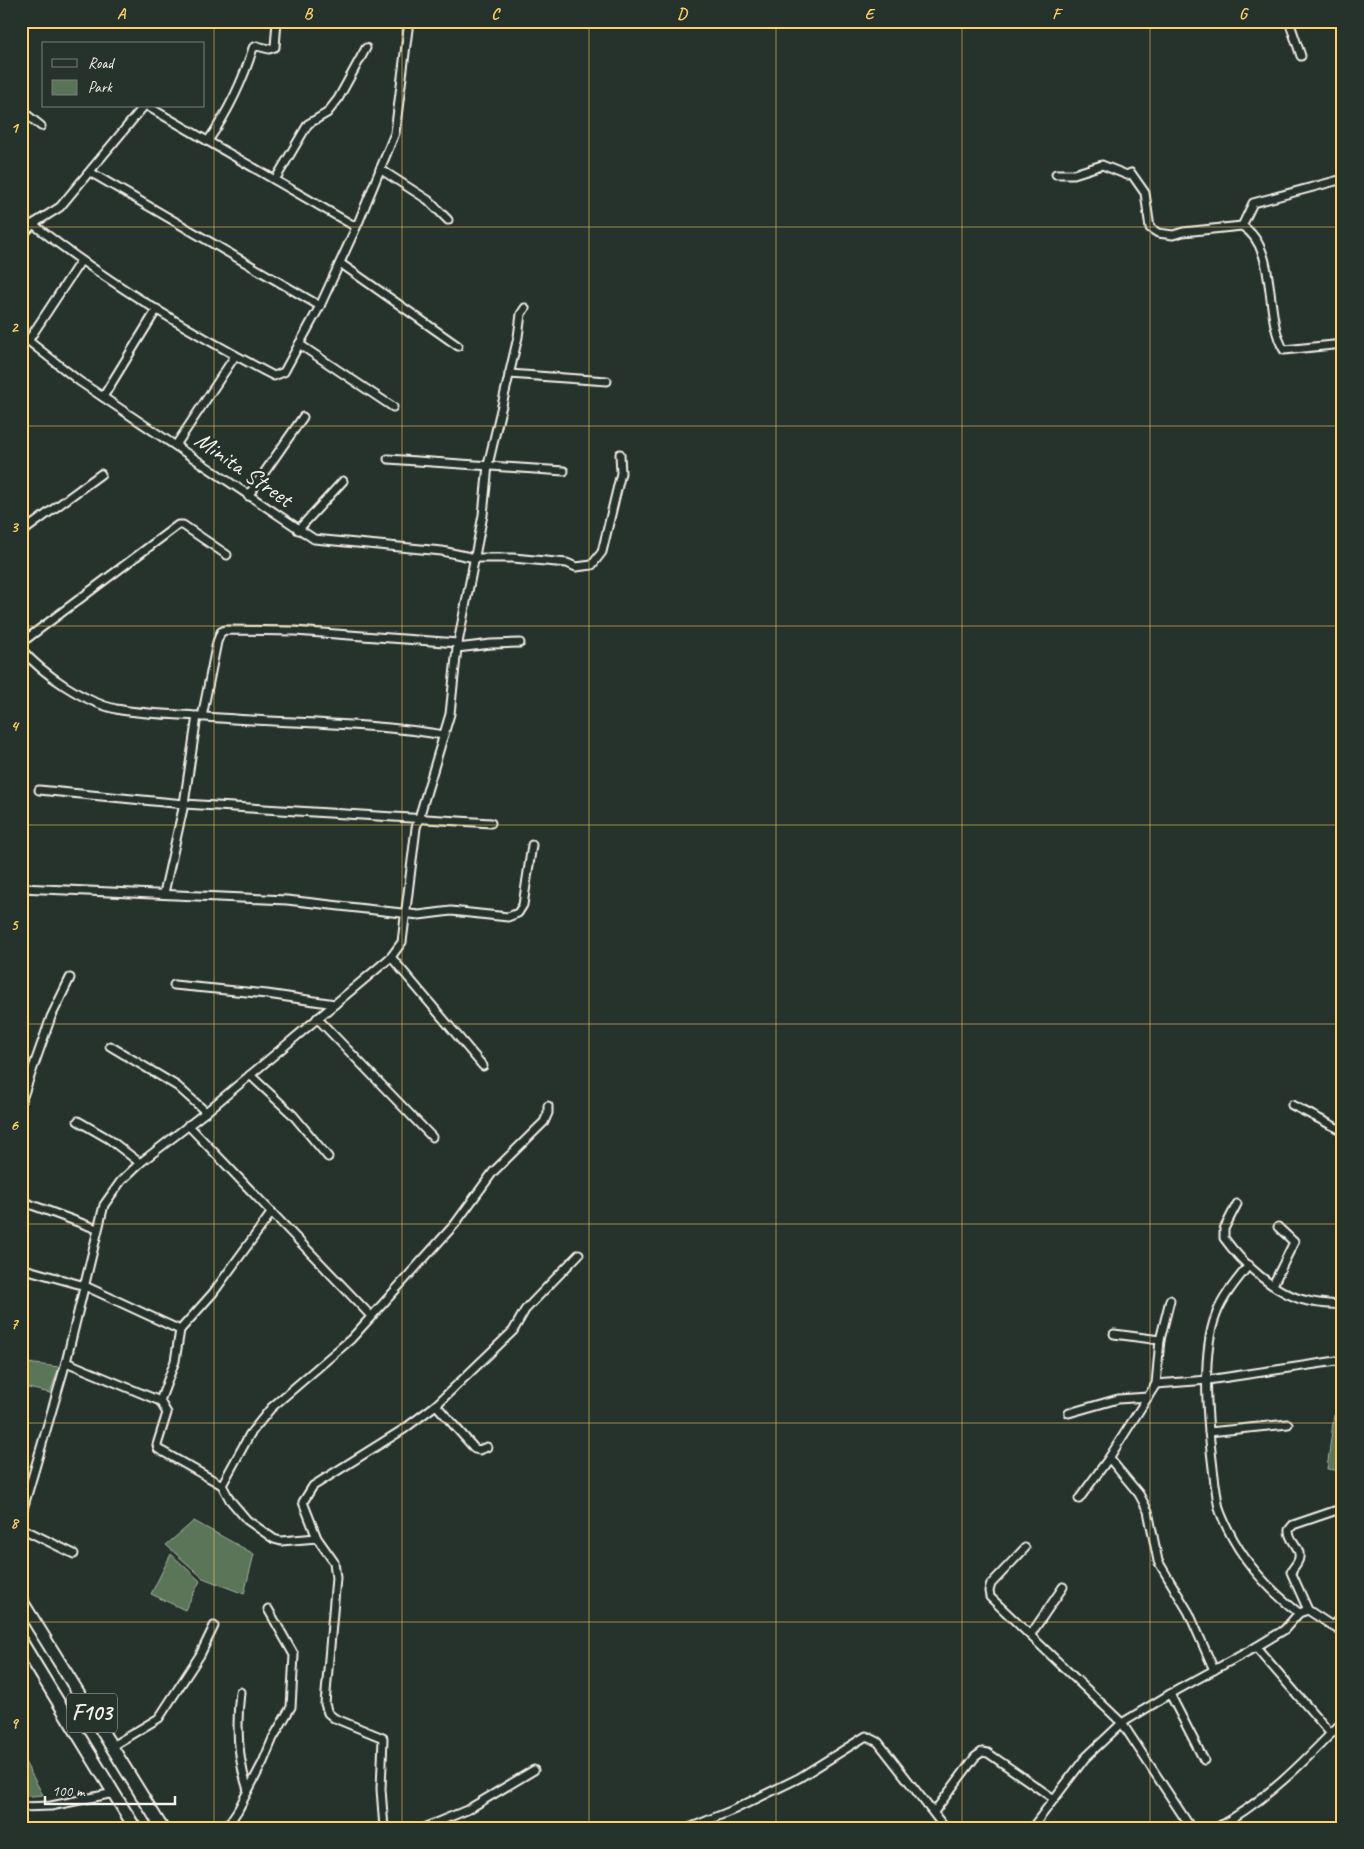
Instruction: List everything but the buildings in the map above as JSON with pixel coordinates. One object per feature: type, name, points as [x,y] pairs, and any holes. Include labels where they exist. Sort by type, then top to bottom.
[{"type":"main road","name":"F103","points":[[21,1600],[162,1828]]},
{"type":"main road","name":"F103","points":[[21,1641],[134,1828]]},
{"type":"street","points":[[208,141],[246,70],[252,48],[258,46],[269,49],[275,47],[277,21]]},
{"type":"street","points":[[33,224],[80,262],[235,356],[274,376],[279,376],[284,372],[320,306],[356,227],[395,133],[409,21]]},
{"type":"street","points":[[1289,21],[1301,56]]},
{"type":"street","points":[[275,180],[308,124],[327,112],[338,98],[366,48]]},
{"type":"street","points":[[21,237],[33,224],[60,206],[143,108]]},
{"type":"street","points":[[149,108],[356,227]]},
{"type":"street","points":[[21,110],[41,126]]},
{"type":"street","points":[[1056,174],[1074,174],[1102,165],[1127,175],[1131,173],[1145,193],[1150,228],[1158,233],[1173,235],[1184,232],[1242,226],[1254,235],[1262,252],[1279,336],[1284,350],[1343,344]]},
{"type":"street","points":[[380,169],[428,200],[448,220]]},
{"type":"street","points":[[90,172],[320,306]]},
{"type":"street","points":[[1242,226],[1253,203],[1343,179]]},
{"type":"street","points":[[28,341],[80,262]]},
{"type":"street","points":[[340,263],[458,346]]},
{"type":"street","points":[[21,1516],[66,1362],[85,1286],[96,1230],[104,1205],[121,1181],[140,1163],[206,1112],[390,958],[402,942],[419,818],[450,714],[457,646],[475,558],[488,465],[518,337],[521,314],[525,308]]},
{"type":"street","points":[[103,396],[157,309]]},
{"type":"street","name":"Minita Street","points":[[21,335],[79,380],[298,530],[314,539],[442,551],[475,558],[513,558],[567,563],[576,567],[592,565],[602,552],[622,473],[620,454]]},
{"type":"street","points":[[300,344],[393,407]]},
{"type":"street","points":[[176,445],[235,356]]},
{"type":"street","points":[[508,374],[607,381]]},
{"type":"street","points":[[248,496],[303,417]]},
{"type":"street","points":[[388,459],[564,471]]},
{"type":"street","points":[[21,533],[101,474]]},
{"type":"street","points":[[298,530],[343,481]]},
{"type":"street","points":[[21,643],[180,525],[227,555]]},
{"type":"street","points":[[164,893],[184,804],[199,717],[221,632],[225,630],[295,632],[457,646],[520,643]]},
{"type":"street","points":[[21,649],[29,658],[73,692],[115,709],[269,723],[398,727],[444,736]]},
{"type":"street","points":[[39,790],[184,804],[491,823]]},
{"type":"street","points":[[21,888],[287,900],[406,914],[451,911],[508,917],[518,913],[523,905],[532,845]]},
{"type":"street","points":[[390,958],[483,1066]]},
{"type":"street","points":[[21,1102],[51,1018],[70,978]]},
{"type":"street","points":[[174,985],[267,994],[335,1004]]},
{"type":"street","points":[[317,1018],[432,1137]]},
{"type":"street","points":[[110,1046],[178,1086],[206,1112]]},
{"type":"street","points":[[250,1075],[292,1116],[328,1157]]},
{"type":"street","points":[[222,1485],[250,1434],[271,1408],[351,1338],[455,1224],[493,1172],[544,1122],[548,1113],[548,1106]]},
{"type":"street","points":[[1292,1106],[1343,1131]]},
{"type":"street","points":[[78,1121],[109,1139],[140,1163]]},
{"type":"street","points":[[188,1125],[371,1316]]},
{"type":"street","points":[[21,1201],[96,1230]]},
{"type":"street","points":[[1237,1204],[1224,1229],[1224,1238],[1249,1265],[1273,1285],[1306,1301],[1343,1306]]},
{"type":"street","points":[[160,1401],[175,1361],[180,1330],[213,1293],[272,1212]]},
{"type":"street","points":[[1273,1285],[1294,1242],[1278,1227]]},
{"type":"street","points":[[384,1828],[381,1789],[383,1738],[334,1718],[328,1713],[325,1704],[336,1578],[334,1562],[317,1538],[303,1502],[313,1486],[404,1429],[436,1405],[513,1331],[525,1310],[579,1254]]},
{"type":"street","points":[[1249,1265],[1226,1295],[1216,1314],[1209,1340],[1209,1432],[1220,1512],[1232,1536],[1266,1586],[1299,1613]]},
{"type":"street","points":[[21,1268],[85,1286],[180,1330]]},
{"type":"street","points":[[1080,1499],[1109,1458],[1156,1384],[1160,1340],[1170,1300]]},
{"type":"street","points":[[1114,1334],[1160,1340]]},
{"type":"street","points":[[1156,1384],[1208,1380],[1343,1360]]},
{"type":"street","points":[[66,1362],[160,1401],[167,1413],[158,1440],[158,1449],[222,1485],[230,1500],[247,1520],[274,1539],[287,1541],[317,1538]]},
{"type":"street","points":[[1069,1413],[1118,1399],[1148,1397]]},
{"type":"street","points":[[436,1405],[475,1449],[479,1450],[487,1446]]},
{"type":"street","points":[[1209,1432],[1288,1424]]},
{"type":"street","points":[[1109,1458],[1139,1494],[1148,1511],[1158,1560],[1189,1613],[1214,1670]]},
{"type":"street","points":[[1343,1508],[1293,1525],[1288,1535],[1299,1553],[1299,1558],[1291,1572],[1308,1610],[1343,1633]]},
{"type":"street","points":[[21,1528],[74,1554]]},
{"type":"street","points":[[1025,1548],[1001,1573],[989,1591],[990,1597],[1031,1634],[1122,1723],[1191,1828]]},
{"type":"street","points":[[1031,1634],[1063,1587]]},
{"type":"street","points":[[226,1828],[291,1707],[294,1655],[268,1609]]},
{"type":"street","points":[[1032,1828],[1085,1758],[1122,1723],[1284,1630],[1299,1613],[1308,1610]]},
{"type":"street","points":[[1332,1626],[1343,1615]]},
{"type":"street","points":[[112,1746],[159,1718],[200,1655],[214,1626]]},
{"type":"street","points":[[1256,1647],[1331,1734]]},
{"type":"street","points":[[240,1692],[237,1740],[241,1769],[248,1790]]},
{"type":"street","points":[[1170,1694],[1204,1760]]},
{"type":"street","points":[[1216,1828],[1259,1801],[1299,1768],[1343,1721]]},
{"type":"street","points":[[689,1828],[734,1810],[799,1778],[866,1736],[878,1742],[945,1828]]},
{"type":"street","points":[[934,1812],[975,1757],[982,1752],[988,1753],[1054,1799]]},
{"type":"street","points":[[424,1828],[467,1810],[534,1770]]},
{"type":"street","points":[[21,1807],[51,1806],[114,1793]]},
{"type":"green space","points":[[27,1363],[59,1367],[50,1393],[24,1387]]},
{"type":"green space","points":[[1334,1415],[1343,1416],[1343,1471],[1327,1469]]},
{"type":"green space","points":[[194,1521],[254,1554],[244,1594],[203,1578],[166,1545]]},
{"type":"green space","points":[[171,1554],[200,1581],[185,1610],[151,1594]]},
{"type":"green space","points":[[21,1755],[43,1795],[21,1797]]}]
